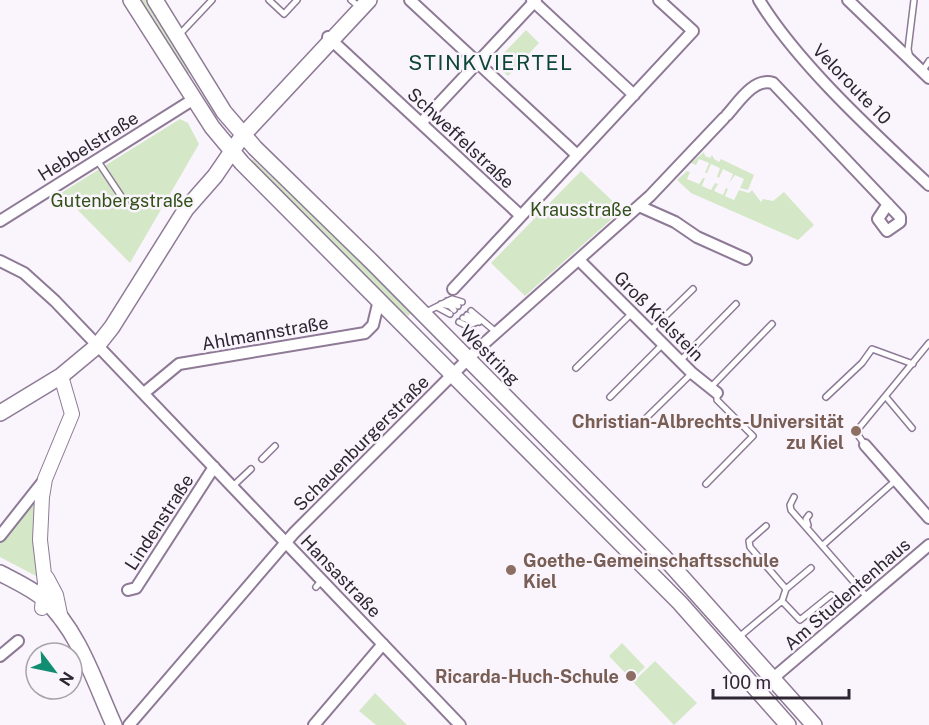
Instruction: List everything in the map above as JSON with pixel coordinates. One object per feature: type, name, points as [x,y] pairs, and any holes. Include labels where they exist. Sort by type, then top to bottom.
[{"type":"main road","points":[[131,0],[194,99],[229,148],[681,603],[788,725]]},
{"type":"main road","name":"Westring","points":[[155,0],[206,83],[241,132],[663,556],[814,725]]},
{"type":"main road","points":[[0,413],[60,376],[97,346],[112,327],[186,209],[241,132],[333,42],[360,1]]},
{"type":"main road","points":[[0,573],[31,589],[62,621],[80,649],[114,725]]},
{"type":"main road","points":[[0,582],[44,604],[71,644],[105,725]]},
{"type":"street","points":[[410,0],[577,155]]},
{"type":"street","points":[[453,289],[693,31],[659,0]]},
{"type":"street","name":"Veloroute 10","points":[[759,0],[777,27],[816,71],[929,185]]},
{"type":"street","points":[[848,0],[925,75]]},
{"type":"street","points":[[421,123],[534,1],[634,95]]},
{"type":"street","name":"Schweffelstraße","points":[[333,42],[521,216]]},
{"type":"street","name":"Schauenburgerstraße","points":[[129,725],[287,543],[294,532],[467,360],[639,206],[755,85],[764,82],[776,85],[888,204]]},
{"type":"street","name":"Hebbelstraße","points":[[0,221],[194,99]]},
{"type":"street","points":[[639,206],[675,222],[697,237],[746,259]]},
{"type":"street","name":"Groß Kielstein","points":[[579,260],[692,373],[713,391]]},
{"type":"street","name":"Hansastraße","points":[[0,261],[24,273],[38,285],[287,543],[319,583],[383,644],[460,725]]},
{"type":"street","name":"Ahlmannstraße","points":[[144,393],[179,364],[364,333],[373,325],[379,300]]},
{"type":"street","points":[[0,536],[45,479],[72,414],[60,376]]},
{"type":"street","points":[[865,445],[929,518]]},
{"type":"street","name":"Lindenstraße","points":[[128,591],[136,588],[214,467]]},
{"type":"street","points":[[44,604],[44,568],[40,534],[45,479]]},
{"type":"street","name":"Am Studentenhaus","points":[[758,691],[929,545]]},
{"type":"street","points":[[44,568],[56,595],[62,621]]},
{"type":"street","points":[[0,656],[18,641]]},
{"type":"street","points":[[320,723],[383,644]]},
{"type":"lane","points":[[269,0],[284,14],[297,0]]},
{"type":"lane","points":[[910,61],[908,49],[914,0]]},
{"type":"lane","points":[[177,37],[208,1]]},
{"type":"lane","points":[[925,75],[929,61]]},
{"type":"lane","points":[[194,99],[206,83]]},
{"type":"lane","points":[[97,160],[125,202]]},
{"type":"lane","points":[[650,331],[693,289]]},
{"type":"lane","points":[[422,314],[441,304],[457,299],[456,308],[441,304]]},
{"type":"lane","points":[[680,361],[736,304]]},
{"type":"lane","points":[[576,368],[632,313]]},
{"type":"lane","points":[[481,323],[465,317],[481,323],[496,333]]},
{"type":"lane","points":[[706,484],[753,436],[717,400],[713,391],[772,324]]},
{"type":"lane","points":[[610,397],[663,344]]},
{"type":"lane","points":[[865,445],[858,435],[859,428],[929,344]]},
{"type":"lane","points":[[826,397],[862,363],[872,349],[913,364]]},
{"type":"lane","points":[[641,423],[692,373]]},
{"type":"lane","points":[[886,397],[912,428]]},
{"type":"lane","points":[[262,459],[275,446]]},
{"type":"lane","points":[[233,486],[251,469]]},
{"type":"lane","points":[[822,544],[896,480]]},
{"type":"lane","points":[[794,498],[790,505],[791,510],[868,598]]},
{"type":"lane","points":[[809,515],[806,519],[812,532]]},
{"type":"lane","points":[[766,526],[749,541],[750,547],[786,589]]},
{"type":"lane","points":[[738,638],[782,601],[786,589],[811,568]]},
{"type":"lane","points":[[782,601],[800,620],[831,595]]},
{"type":"green space","points":[[136,0],[151,0],[192,72],[187,74]]},
{"type":"green space","points":[[526,30],[539,43],[508,76],[500,69],[499,58]]},
{"type":"green space","name":"Gutenbergstraße","points":[[180,119],[188,123],[199,144],[130,263],[61,193]]},
{"type":"green space","points":[[704,152],[705,156],[710,158],[712,155],[719,162],[721,159],[754,175],[748,190],[740,188],[744,179],[735,175],[729,183],[733,174],[723,169],[719,178],[717,177],[720,168],[711,164],[705,173],[709,163],[699,159],[696,165],[691,163]]},
{"type":"green space","points":[[253,159],[301,204],[313,211],[408,305],[405,309],[413,311],[408,316],[387,301],[249,164]]},
{"type":"green space","name":"Krausstraße","points":[[581,171],[622,210],[525,296],[491,263]]},
{"type":"green space","points":[[687,171],[690,172],[687,179],[699,184],[705,178],[702,186],[711,190],[715,183],[718,184],[714,191],[723,195],[726,188],[728,189],[725,196],[734,200],[739,190],[749,193],[752,190],[761,202],[763,199],[773,201],[784,192],[814,225],[798,240],[691,193],[677,180]]},
{"type":"green space","points":[[37,494],[36,576],[0,557],[0,540]]},
{"type":"green space","points":[[622,643],[645,667],[632,680],[609,656]]},
{"type":"green space","points":[[655,661],[697,703],[674,725],[633,682]]},
{"type":"green space","points":[[375,693],[407,725],[376,725],[359,711]]},
{"type":"place","name":"Christian-Albrechts-Universität zu Kiel","points":[[856,431]]},
{"type":"place","name":"Goethe-Gemeinschaftsschule Kiel","points":[[511,570]]},
{"type":"place","name":"Ricarda-Huch-Schule","points":[[631,676]]},
{"type":"district","name":"STINKVIERTEL","points":[[491,62]]}]
